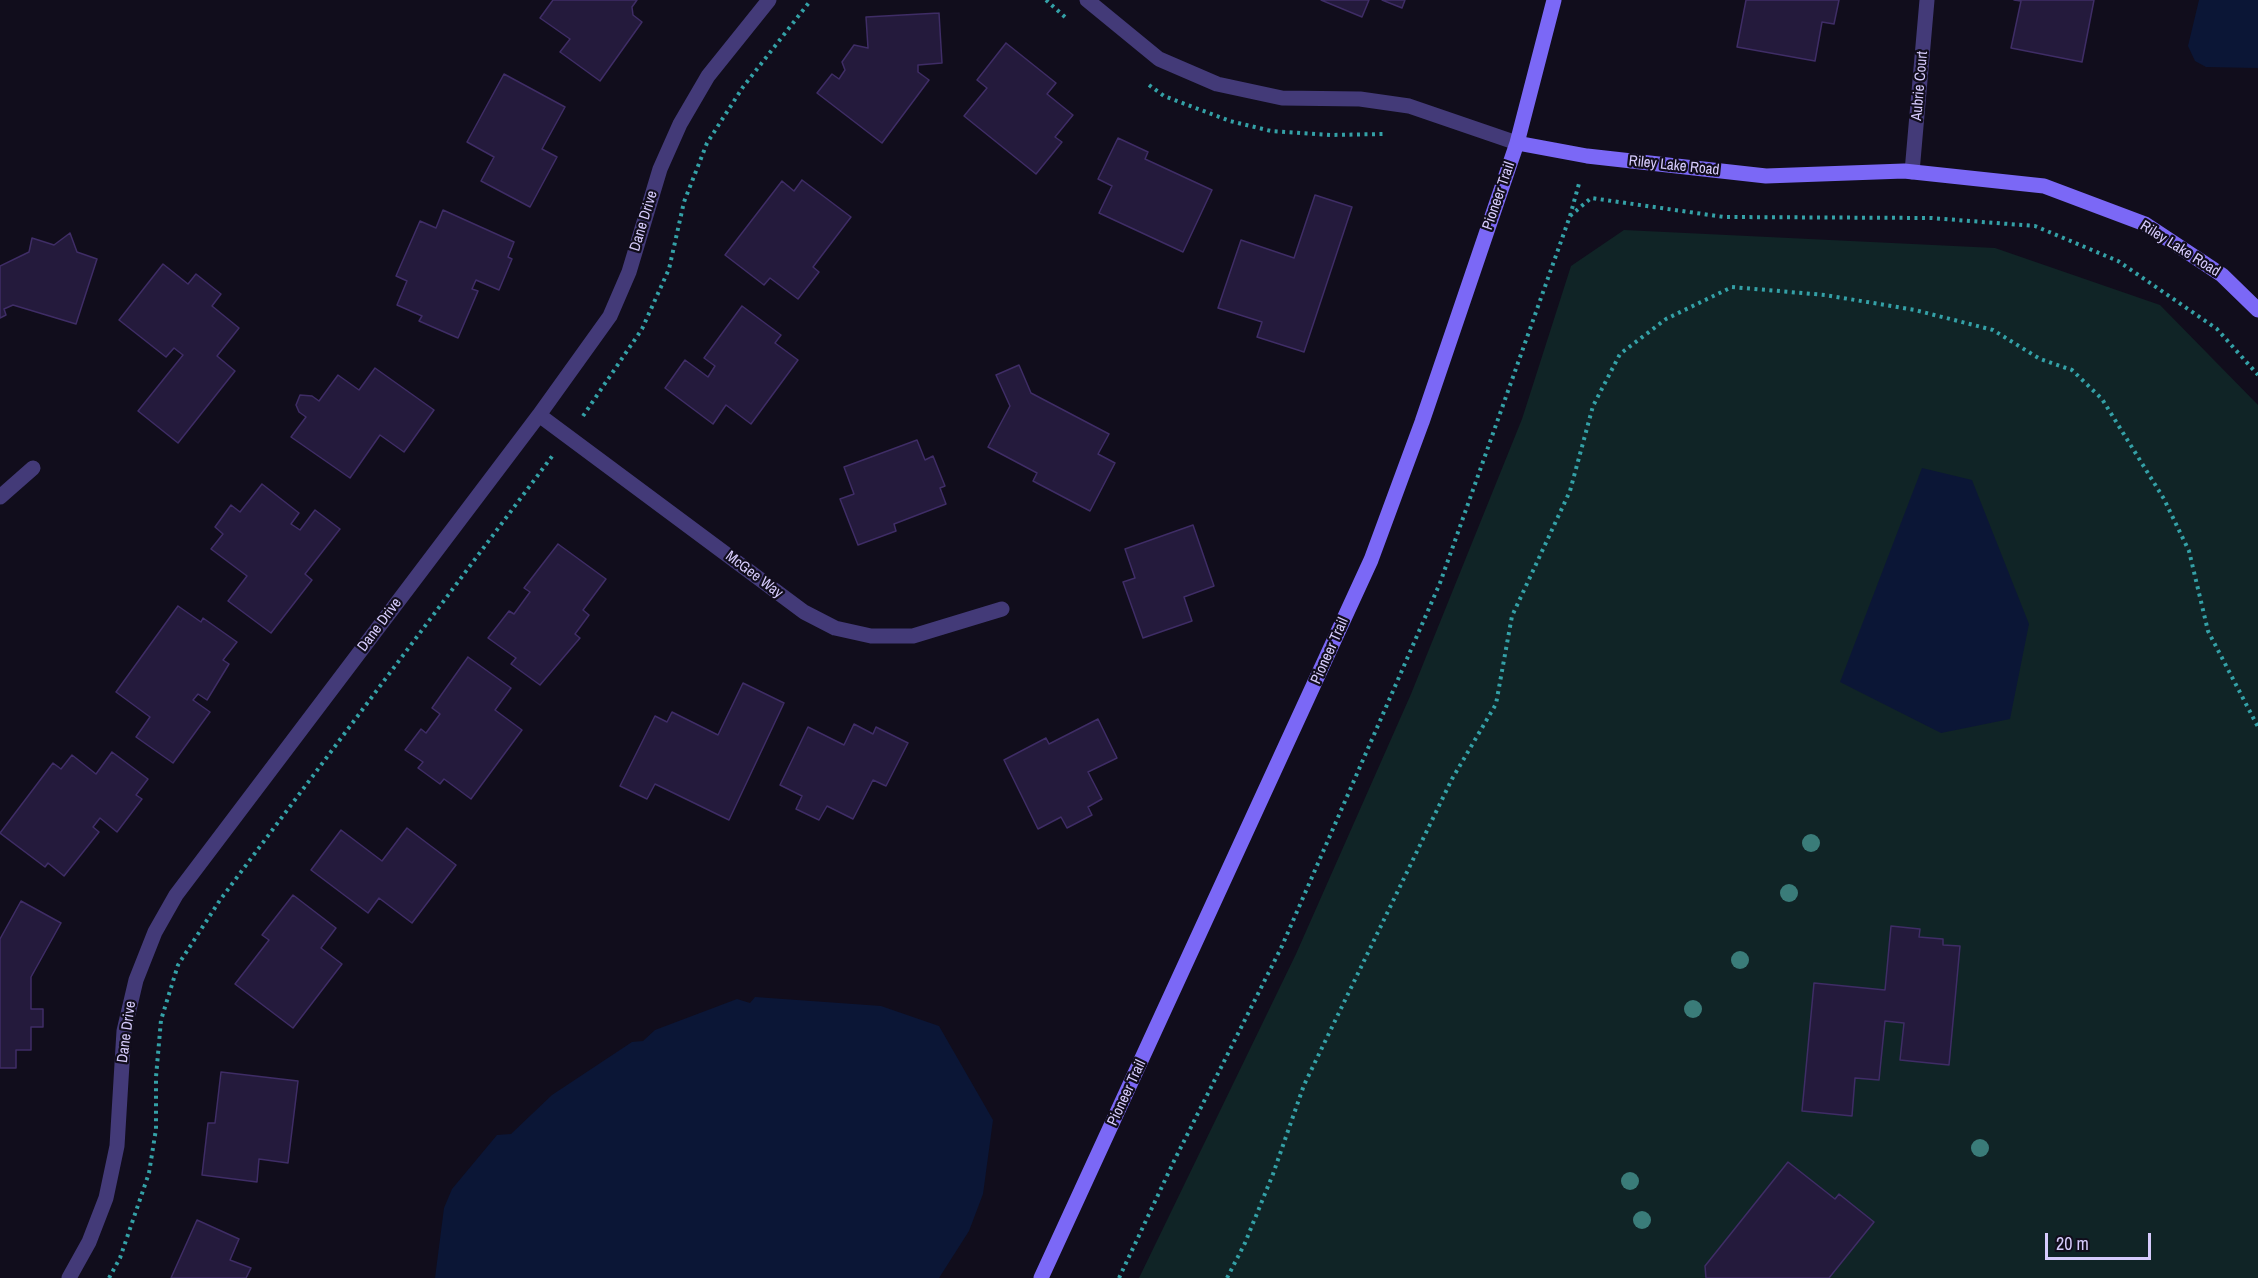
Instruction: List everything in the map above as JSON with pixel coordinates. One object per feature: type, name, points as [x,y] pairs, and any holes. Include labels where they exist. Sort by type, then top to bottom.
[{"type":"main road","name":"Pioneer Trail","points":[[1041,1278],[1371,560],[1422,422],[1517,143],[1554,0]]},
{"type":"main road","name":"Riley Lake Road","points":[[1517,143],[1587,156],[1766,176],[1912,172],[2044,186],[2145,224],[2222,275],[2258,310]]},
{"type":"street","name":"Dane Drive","points":[[69,1278],[89,1242],[106,1198],[117,1146],[124,1031],[136,980],[154,932],[176,896],[539,415],[610,316],[629,272],[660,169],[680,124],[708,76],[769,0]]},
{"type":"street","name":"Riley Lake Road","points":[[1087,0],[1159,59],[1216,84],[1282,98],[1360,99],[1409,106],[1517,143]]},
{"type":"street","name":"Aubrie Court","points":[[1912,172],[1927,0]]},
{"type":"street","name":"McGee Way","points":[[539,415],[804,612],[835,628],[871,636],[913,636],[1002,609]]},
{"type":"street","points":[[0,497],[33,468]]},
{"type":"path","points":[[109,1278],[124,1249],[149,1173],[156,1129],[156,1077],[161,1020],[178,965],[220,900],[598,396],[642,329],[669,269],[684,202],[707,143],[743,87],[811,0]]},
{"type":"path","points":[[1119,1278],[1174,1161],[1282,946],[1440,583],[1570,216],[1587,156]]},
{"type":"path","points":[[1570,216],[1591,198],[1724,217],[1931,218],[2035,226],[2118,261],[2217,329],[2258,375]]},
{"type":"path","points":[[1227,1278],[1265,1194],[1309,1075],[1447,789],[1496,704],[1512,616],[1570,491],[1593,406],[1620,354],[1666,319],[1732,287],[1825,295],[1915,310],[1993,330],[2040,359],[2072,370],[2102,399],[2164,499],[2189,551],[2208,631],[2258,727]]},
{"type":"green space","points":[[1624,230],[1995,248],[2160,305],[2258,405],[2258,1278],[1139,1278],[1296,954],[1411,694],[1522,419],[1571,266]]},
{"type":"water","points":[[2199,0],[2258,0],[2258,68],[2206,67],[2195,61],[2188,46]]},
{"type":"water","points":[[1922,468],[1972,480],[2029,624],[2010,719],[1941,733],[1840,682]]},
{"type":"water","points":[[755,997],[881,1006],[939,1026],[993,1120],[983,1194],[969,1231],[939,1278],[435,1278],[444,1208],[452,1189],[497,1135],[511,1134],[552,1095],[632,1042],[643,1041],[655,1030],[737,999],[750,1003]]},
{"type":"building","points":[[553,0],[637,0],[632,7],[633,15],[642,22],[600,81],[560,52],[570,39],[540,18]]},
{"type":"building","points":[[1321,0],[1369,0],[1362,17]]},
{"type":"building","points":[[1382,0],[1405,0],[1402,8]]},
{"type":"building","points":[[1746,0],[1839,0],[1834,24],[1822,22],[1815,61],[1737,47]]},
{"type":"building","points":[[2014,0],[2094,0],[2082,62],[2011,48],[2021,1]]},
{"type":"building","points":[[939,13],[942,63],[918,65],[918,72],[929,80],[882,143],[817,93],[832,74],[839,79],[845,70],[842,62],[854,45],[868,48],[866,17]]},
{"type":"building","points":[[1006,43],[1056,83],[1047,94],[1073,115],[1055,137],[1062,142],[1036,174],[964,116],[987,88],[977,80]]},
{"type":"building","points":[[504,74],[565,107],[542,149],[557,157],[530,207],[481,181],[494,157],[467,142]]},
{"type":"building","points":[[1118,138],[1148,152],[1145,159],[1212,190],[1183,252],[1099,213],[1112,186],[1098,179]]},
{"type":"building","points":[[802,180],[851,217],[813,267],[819,272],[798,299],[770,278],[764,285],[725,255],[782,181],[794,191]]},
{"type":"building","points":[[1315,195],[1352,207],[1304,352],[1257,337],[1262,322],[1218,308],[1241,240],[1294,258]]},
{"type":"building","points":[[443,210],[514,242],[508,257],[512,259],[499,290],[476,280],[472,289],[478,291],[458,338],[419,321],[422,316],[397,305],[407,281],[396,276],[420,221],[436,228]]},
{"type":"building","points":[[70,233],[77,252],[97,259],[76,324],[13,305],[4,309],[6,315],[0,318],[0,266],[29,252],[32,238],[54,245]]},
{"type":"building","points":[[163,264],[188,284],[196,274],[221,294],[212,306],[239,328],[217,356],[235,371],[178,443],[138,411],[183,355],[174,348],[166,357],[119,320]]},
{"type":"building","points":[[742,306],[781,335],[775,343],[798,360],[751,424],[726,405],[713,424],[665,388],[685,360],[708,377],[715,366],[704,358]]},
{"type":"building","points":[[1019,365],[1031,393],[1109,434],[1098,454],[1115,463],[1090,511],[1033,481],[1037,473],[988,447],[1010,406],[996,375]]},
{"type":"building","points":[[375,368],[434,410],[404,452],[380,435],[350,478],[291,437],[306,417],[299,412],[296,405],[300,395],[312,396],[319,401],[338,375],[359,390]]},
{"type":"building","points":[[917,440],[925,460],[933,456],[945,486],[940,488],[946,504],[894,524],[896,531],[858,545],[840,499],[854,494],[844,467]]},
{"type":"building","points":[[262,484],[299,513],[291,524],[300,530],[315,510],[340,529],[305,574],[312,580],[271,633],[228,601],[247,576],[211,549],[223,534],[215,527],[231,505],[240,512]]},
{"type":"building","points":[[1193,525],[1214,586],[1184,597],[1192,621],[1143,638],[1123,582],[1135,578],[1125,549]]},
{"type":"building","points":[[558,544],[606,579],[583,610],[589,615],[575,634],[580,638],[540,685],[511,664],[516,658],[488,638],[509,611],[514,614],[530,592],[524,588]]},
{"type":"building","points":[[178,606],[201,622],[203,618],[237,642],[223,660],[229,664],[207,700],[198,694],[193,700],[210,712],[173,763],[136,737],[150,717],[116,692]]},
{"type":"building","points":[[468,657],[511,688],[495,710],[522,730],[471,799],[444,779],[440,784],[418,768],[423,762],[405,750],[421,729],[426,733],[440,714],[432,708]]},
{"type":"building","points":[[743,683],[784,703],[729,820],[655,784],[647,799],[620,786],[655,716],[667,722],[672,712],[718,735]]},
{"type":"building","points":[[1098,719],[1117,758],[1088,772],[1102,799],[1088,807],[1092,815],[1067,828],[1061,817],[1038,829],[1004,760],[1046,738],[1049,744]]},
{"type":"building","points":[[854,724],[873,734],[876,727],[908,743],[886,786],[873,780],[853,819],[827,806],[819,820],[796,809],[802,796],[780,785],[808,727],[844,745]]},
{"type":"building","points":[[112,752],[148,779],[136,795],[142,799],[117,832],[100,818],[93,827],[99,832],[64,876],[48,863],[45,867],[0,833],[53,763],[61,769],[72,755],[96,774]]},
{"type":"building","points":[[407,828],[456,865],[412,923],[379,898],[368,913],[311,870],[341,830],[382,861]]},
{"type":"building","points":[[293,895],[336,928],[321,948],[342,964],[293,1028],[235,984],[269,940],[262,935]]},
{"type":"building","points":[[21,901],[61,923],[31,977],[31,1009],[43,1009],[43,1027],[31,1027],[31,1050],[16,1050],[16,1068],[0,1068],[0,939]]},
{"type":"building","points":[[1891,926],[1920,929],[1919,937],[1943,939],[1943,945],[1960,946],[1949,1065],[1900,1060],[1904,1023],[1885,1021],[1879,1080],[1855,1078],[1852,1116],[1802,1111],[1814,983],[1885,990]]},
{"type":"building","points":[[221,1072],[298,1081],[288,1163],[259,1159],[257,1182],[202,1175],[208,1123],[215,1123]]},
{"type":"building","points":[[1788,1162],[1835,1199],[1839,1194],[1874,1222],[1829,1278],[1706,1278],[1705,1266]]},
{"type":"building","points":[[197,1220],[239,1239],[230,1260],[251,1268],[246,1278],[171,1278]]}]
